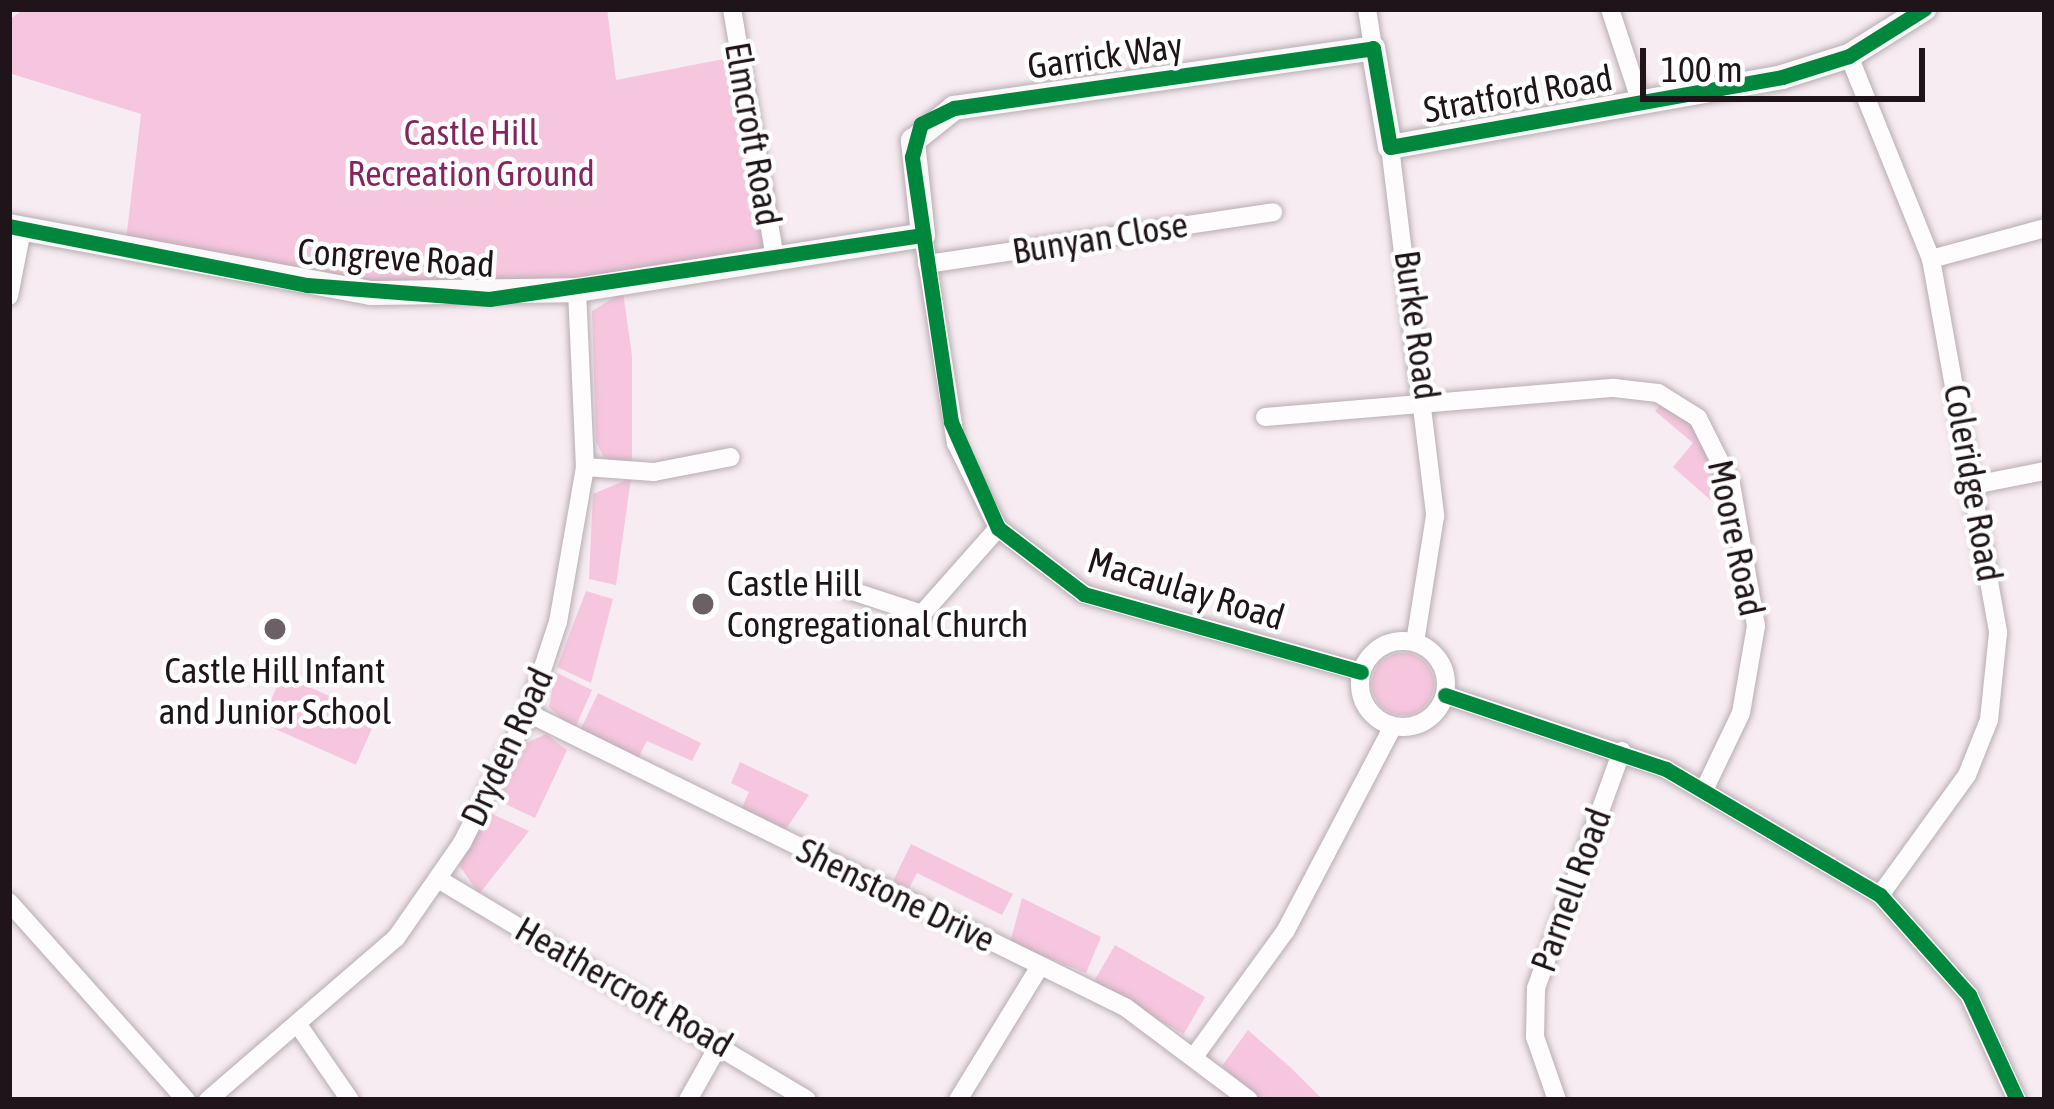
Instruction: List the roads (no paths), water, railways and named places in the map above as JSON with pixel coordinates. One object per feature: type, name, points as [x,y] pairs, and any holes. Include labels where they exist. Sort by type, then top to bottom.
[{"type":"street","name":"Elmcroft Road","points":[[732,9],[775,258]]},
{"type":"street","name":"Burke Road","points":[[1367,9],[1429,404],[1435,516],[1415,642]]},
{"type":"street","points":[[1610,9],[1641,103]]},
{"type":"street","name":"Stratford Road","points":[[1390,147],[1641,103],[1849,56],[1915,12]]},
{"type":"street","name":"Garrick Way","points":[[921,124],[954,108],[1372,48]]},
{"type":"street","name":"Coleridge Road","points":[[1849,56],[1931,259],[1998,633],[1989,720],[1967,775],[1880,896]]},
{"type":"street","name":"Macaulay Road","points":[[921,124],[912,157],[956,443],[998,527],[1084,594],[1361,672]]},
{"type":"street","name":"Bunyan Close","points":[[927,264],[1274,212]]},
{"type":"street","name":"Congreve Road","points":[[15,228],[371,292],[577,290],[923,235]]},
{"type":"street","points":[[9,296],[15,228]]},
{"type":"street","points":[[1931,259],[2045,228]]},
{"type":"street","name":"Dryden Road","points":[[208,1100],[301,1029],[372,966],[438,879],[528,713],[558,622],[585,467],[577,290]]},
{"type":"street","name":"Moore Road","points":[[1265,418],[1629,388],[1676,401],[1706,428],[1731,484],[1756,626],[1741,713],[1706,788]]},
{"type":"street","points":[[585,467],[654,472],[731,457]]},
{"type":"street","points":[[1974,485],[2045,471]]},
{"type":"street","points":[[849,590],[922,614],[998,527]]},
{"type":"street","points":[[1415,642],[1437,656],[1445,694],[1431,717],[1393,726],[1365,706],[1361,672],[1382,645],[1415,642]]},
{"type":"street","points":[[1445,694],[1622,751],[1706,788],[1880,896],[1969,995],[2017,1100]]},
{"type":"street","name":"Shenstone Drive","points":[[528,713],[1040,966],[1196,1054],[1249,1100]]},
{"type":"street","points":[[1196,1054],[1286,930],[1393,726]]},
{"type":"street","name":"Parnell Road","points":[[1558,1100],[1535,1037],[1536,988],[1622,751]]},
{"type":"street","name":"Heathercroft Road","points":[[438,879],[719,1043],[807,1100]]},
{"type":"street","points":[[9,902],[186,1100]]},
{"type":"street","points":[[958,1100],[1040,966]]},
{"type":"street","points":[[301,1029],[350,1100]]},
{"type":"street","points":[[688,1100],[719,1043]]},
{"type":"place","name":"Castle Hill Congregational Church","points":[[703,604]]},
{"type":"place","name":"Castle Hill Infant and Junior School","points":[[275,629]]},
{"type":"park label","name":"Castle Hill Recreation Ground","points":[[471,152]]}]
